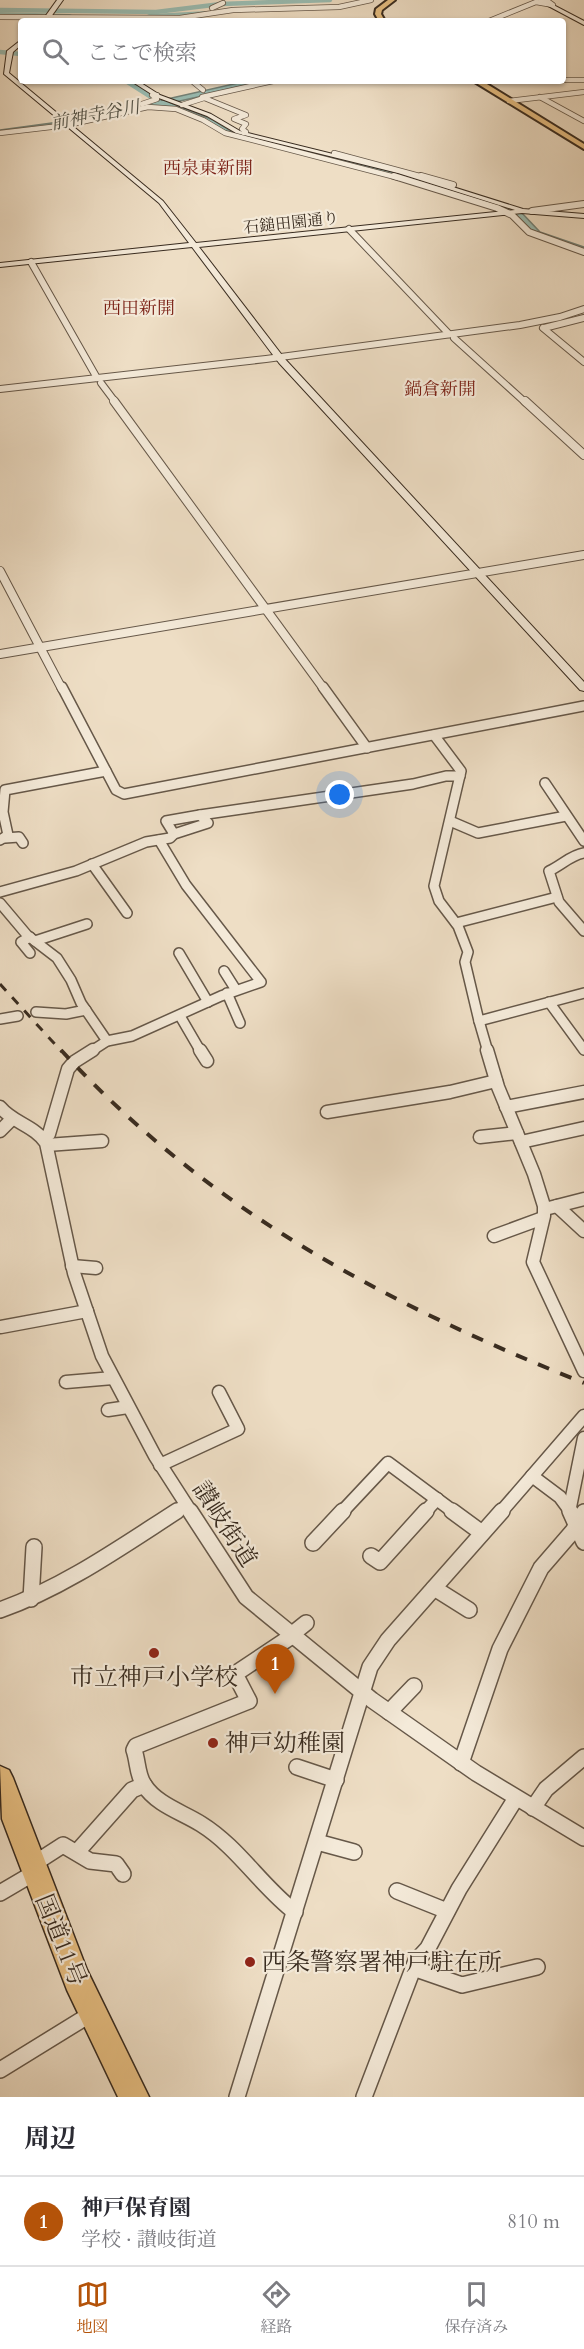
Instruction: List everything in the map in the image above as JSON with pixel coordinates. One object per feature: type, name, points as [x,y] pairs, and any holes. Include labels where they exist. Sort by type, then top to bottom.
[{"type":"highway","name":"国道11号","points":[[0,1778],[32,1869],[91,2014],[134,2097]]},
{"type":"main road","points":[[380,18],[379,9],[392,0]]},
{"type":"main road","points":[[482,84],[584,147]]},
{"type":"street","points":[[49,17],[60,0]]},
{"type":"street","points":[[178,18],[239,10],[339,7],[371,0]]},
{"type":"street","points":[[540,0],[584,23]]},
{"type":"street","points":[[496,18],[536,2],[549,4]]},
{"type":"street","points":[[212,8],[224,3]]},
{"type":"street","points":[[0,17],[103,18]]},
{"type":"street","points":[[18,44],[9,52],[6,73],[18,83]]},
{"type":"street","points":[[0,50],[18,52]]},
{"type":"street","points":[[566,80],[584,80]]},
{"type":"street","points":[[19,84],[161,202],[281,359],[584,688]]},
{"type":"street","points":[[138,84],[155,98]]},
{"type":"street","points":[[196,84],[203,90]]},
{"type":"street","points":[[179,104],[260,84]]},
{"type":"street","points":[[509,101],[584,92]]},
{"type":"street","points":[[540,97],[584,121]]},
{"type":"street","points":[[66,123],[155,98],[164,98],[209,115],[245,133],[399,172],[521,210],[531,211],[584,204]]},
{"type":"street","points":[[204,98],[247,116],[234,119],[246,124],[242,129],[245,133],[453,185]]},
{"type":"street","points":[[0,131],[66,123],[148,107],[174,108],[228,134],[386,174],[508,213],[533,234],[584,252]]},
{"type":"street","name":"石鎚田園通り","points":[[0,265],[531,211],[584,216]]},
{"type":"street","points":[[349,229],[452,336],[584,455]]},
{"type":"street","points":[[31,262],[99,380],[367,748]]},
{"type":"street","points":[[0,389],[281,359],[452,336],[550,320],[584,309]]},
{"type":"street","points":[[452,336],[543,328],[584,318]]},
{"type":"street","points":[[543,328],[584,362]]},
{"type":"street","points":[[0,394],[99,380]]},
{"type":"street","points":[[0,654],[584,555]]},
{"type":"street","points":[[0,571],[119,793],[130,794],[584,706]]},
{"type":"street","points":[[434,735],[460,771],[434,886],[439,901],[456,923],[468,952],[465,962],[496,1081],[548,1211],[533,1262],[584,1371]]},
{"type":"street","points":[[2,839],[8,835],[3,812],[5,790],[106,771]]},
{"type":"street","points":[[174,834],[166,821],[294,800],[418,784],[444,775],[460,776]]},
{"type":"street","points":[[545,783],[584,841]]},
{"type":"street","points":[[0,892],[92,864],[146,842],[170,838],[174,834],[208,823],[200,815]]},
{"type":"street","points":[[450,821],[478,833],[566,816]]},
{"type":"street","points":[[2,839],[19,837],[22,843]]},
{"type":"street","points":[[45,1142],[69,1066],[107,1041],[132,1036],[208,1002],[261,982],[186,885],[159,840]]},
{"type":"street","points":[[584,853],[573,855],[566,863],[549,871],[557,897],[584,931]]},
{"type":"street","points":[[92,864],[127,913]]},
{"type":"street","points":[[456,923],[557,897]]},
{"type":"street","points":[[0,903],[32,939],[57,958],[86,1010],[107,1041]]},
{"type":"street","points":[[30,953],[21,942],[87,924]]},
{"type":"street","points":[[179,953],[208,1002]]},
{"type":"street","points":[[224,971],[240,1023]]},
{"type":"street","points":[[479,1021],[584,993]]},
{"type":"street","points":[[549,1002],[584,1050]]},
{"type":"street","points":[[36,1012],[66,1014],[86,1010]]},
{"type":"street","points":[[180,1016],[207,1061]]},
{"type":"street","points":[[0,1018],[18,1017]]},
{"type":"street","points":[[327,1112],[450,1092],[496,1081]]},
{"type":"street","points":[[506,1107],[584,1092]]},
{"type":"street","points":[[0,1107],[11,1120],[31,1128],[45,1142],[102,1141]]},
{"type":"street","points":[[0,1131],[11,1120]]},
{"type":"street","points":[[480,1137],[519,1137],[584,1128]]},
{"type":"street","name":"讃岐街道","points":[[45,1142],[72,1266],[102,1356],[160,1465],[246,1597],[389,1712],[516,1798],[584,1838]]},
{"type":"street","points":[[494,1236],[548,1211],[584,1199]]},
{"type":"street","points":[[548,1211],[584,1231]]},
{"type":"street","points":[[72,1266],[96,1268]]},
{"type":"street","points":[[1,1327],[87,1311]]},
{"type":"street","points":[[66,1382],[113,1378]]},
{"type":"street","points":[[160,1465],[238,1429],[219,1392]]},
{"type":"street","points":[[108,1410],[128,1407]]},
{"type":"street","points":[[237,2097],[370,1667],[382,1649],[434,1588],[576,1428],[584,1416]]},
{"type":"street","points":[[584,1438],[577,1514],[584,1542]]},
{"type":"street","points":[[313,1543],[388,1463],[482,1533]]},
{"type":"street","points":[[532,1476],[549,1487],[577,1514]]},
{"type":"street","points":[[371,1556],[380,1562],[404,1528],[437,1499]]},
{"type":"street","points":[[0,1610],[31,1599],[134,1539],[186,1505]]},
{"type":"street","points":[[462,1763],[500,1648],[541,1568],[577,1514]]},
{"type":"street","points":[[31,1599],[34,1547]]},
{"type":"street","points":[[434,1588],[469,1610]]},
{"type":"street","points":[[295,1912],[280,1901],[248,1864],[208,1828],[162,1802],[144,1785],[134,1750],[136,1746],[249,1701],[235,1674],[306,1623]]},
{"type":"street","points":[[389,1712],[414,1686]]},
{"type":"street","points":[[533,1808],[546,1789],[584,1757]]},
{"type":"street","points":[[297,1767],[336,1780]]},
{"type":"street","points":[[76,1852],[132,1790],[144,1785]]},
{"type":"street","points":[[364,2097],[412,1968],[428,1948],[447,1911],[516,1798]]},
{"type":"street","points":[[317,1842],[354,1852]]},
{"type":"street","points":[[0,1893],[63,1845],[96,1863],[116,1864],[123,1874]]},
{"type":"street","points":[[397,1891],[447,1911]]},
{"type":"street","points":[[412,1968],[462,1985],[537,1967]]},
{"type":"street","points":[[0,2070],[18,2056],[69,2031],[91,2014]]},
{"type":"water","points":[[234,84],[256,84],[171,103],[213,120],[234,133],[390,171],[520,211],[540,232],[584,247],[584,251],[534,233],[494,205],[229,134],[176,108],[156,107],[72,124],[0,132],[0,130],[74,120]]},
{"type":"waterway","points":[[0,10],[156,12],[221,4],[330,0]]},
{"type":"waterway","points":[[149,16],[208,13]]},
{"type":"waterway","points":[[0,14],[70,16]]},
{"type":"waterway","points":[[0,52],[18,54]]},
{"type":"waterway","name":"前神寺谷川","points":[[131,84],[159,102]]},
{"type":"railway","points":[[0,984],[62,1052]]},
{"type":"railway","points":[[61,1050],[117,1107],[177,1158],[238,1205],[369,1285],[439,1320],[584,1383]]},
{"type":"place","name":"市立神戸小学校","points":[[154,1653]]},
{"type":"place","name":"神戸保育園","points":[[275,1694]]},
{"type":"place","name":"神戸幼稚園","points":[[213,1743]]},
{"type":"place","name":"西条警察署神戸駐在所","points":[[250,1962]]},
{"type":"district","name":"西泉東新開","points":[[208,168]]},
{"type":"district","name":"西田新開","points":[[139,308]]},
{"type":"district","name":"鍋倉新開","points":[[440,389]]}]
